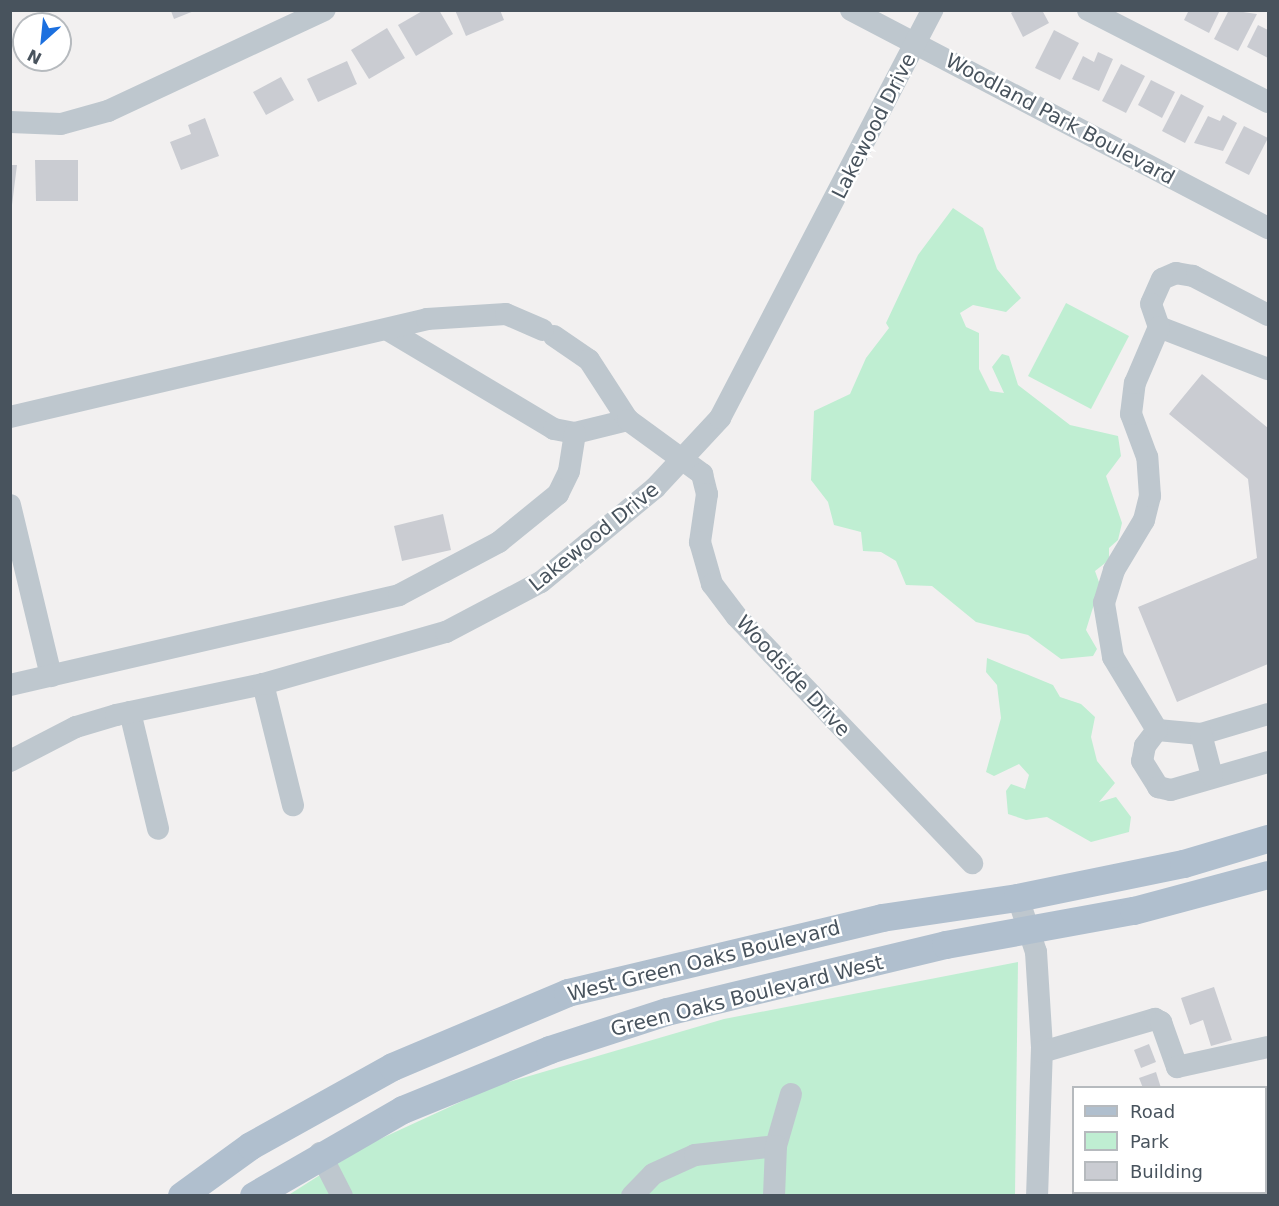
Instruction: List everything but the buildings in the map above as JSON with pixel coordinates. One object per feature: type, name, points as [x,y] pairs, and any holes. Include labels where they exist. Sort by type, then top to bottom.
[{"type":"main road","name":"West Green Oaks Boulevard","points":[[182,1196],[252,1146],[393,1067],[559,996],[882,918],[1018,898],[1184,864],[1269,839]]},
{"type":"main road","name":"Green Oaks Boulevard West","points":[[254,1196],[320,1153],[403,1110],[550,1050],[667,1012],[1031,930],[1134,911],[1269,875]]},
{"type":"street","points":[[10,122],[61,124],[108,111],[325,10]]},
{"type":"street","name":"Woodland Park Boulevard","points":[[851,10],[1269,228]]},
{"type":"street","name":"Lakewood Drive","points":[[10,761],[76,727],[130,712],[263,684],[446,632],[494,610],[541,582],[686,458],[720,418],[932,10]]},
{"type":"street","points":[[1088,10],[1269,102]]},
{"type":"street","points":[[1157,730],[1113,657],[1104,603],[1113,570],[1144,520],[1150,496],[1147,457],[1131,414],[1135,383],[1159,327],[1150,304],[1162,279],[1176,273],[1193,276],[1269,315]]},
{"type":"street","points":[[10,417],[388,330],[475,312],[506,314],[548,333],[589,360],[628,420],[575,433],[554,429],[388,330]]},
{"type":"street","points":[[1159,327],[1269,369]]},
{"type":"street","name":"Woodside Drive","points":[[628,420],[686,458],[702,474],[707,494],[700,542],[712,584],[736,616],[972,863]]},
{"type":"street","points":[[10,685],[399,594],[499,542],[558,494],[569,471],[575,433]]},
{"type":"street","points":[[10,505],[51,676]]},
{"type":"street","points":[[263,684],[293,805]]},
{"type":"street","points":[[130,712],[158,830]]},
{"type":"street","points":[[1157,730],[1201,735],[1269,714]]},
{"type":"street","points":[[1157,730],[1145,746],[1142,761],[1158,787],[1187,787],[1212,776],[1269,762]]},
{"type":"street","points":[[1201,735],[1212,776]]},
{"type":"street","points":[[1018,898],[1031,930],[1042,1052],[1037,1196]]},
{"type":"street","points":[[1042,1052],[1155,1019],[1161,1022],[1177,1066],[1269,1047]]},
{"type":"street","points":[[774,1196],[776,1146],[791,1094]]},
{"type":"street","points":[[632,1196],[653,1174],[695,1155],[776,1146]]},
{"type":"street","points":[[320,1153],[342,1196]]},
{"type":"green space","points":[[953,208],[983,228],[997,269],[1021,298],[1006,312],[973,305],[960,313],[966,327],[979,333],[979,369],[990,391],[1004,393],[992,367],[1002,354],[1009,356],[1018,385],[1070,425],[1118,436],[1121,456],[1106,476],[1122,523],[1118,540],[1109,548],[1109,560],[1095,571],[1100,585],[1086,630],[1097,649],[1093,656],[1061,659],[1028,635],[976,622],[932,586],[906,585],[896,561],[881,552],[863,551],[861,532],[834,525],[828,502],[811,480],[814,411],[850,394],[866,358],[889,328],[886,323],[918,255]]},
{"type":"green space","points":[[1066,303],[1129,336],[1091,409],[1028,376]]},
{"type":"green space","points":[[987,658],[1053,685],[1060,697],[1081,704],[1095,717],[1091,737],[1097,761],[1115,783],[1099,802],[1116,797],[1131,817],[1129,832],[1091,842],[1047,817],[1026,820],[1008,814],[1006,791],[1011,784],[1025,789],[1029,775],[1019,764],[994,776],[986,772],[1001,718],[997,685],[986,672]]},
{"type":"green space","points":[[1018,962],[1015,1195],[287,1196],[367,1145],[495,1086],[724,1019]]}]
